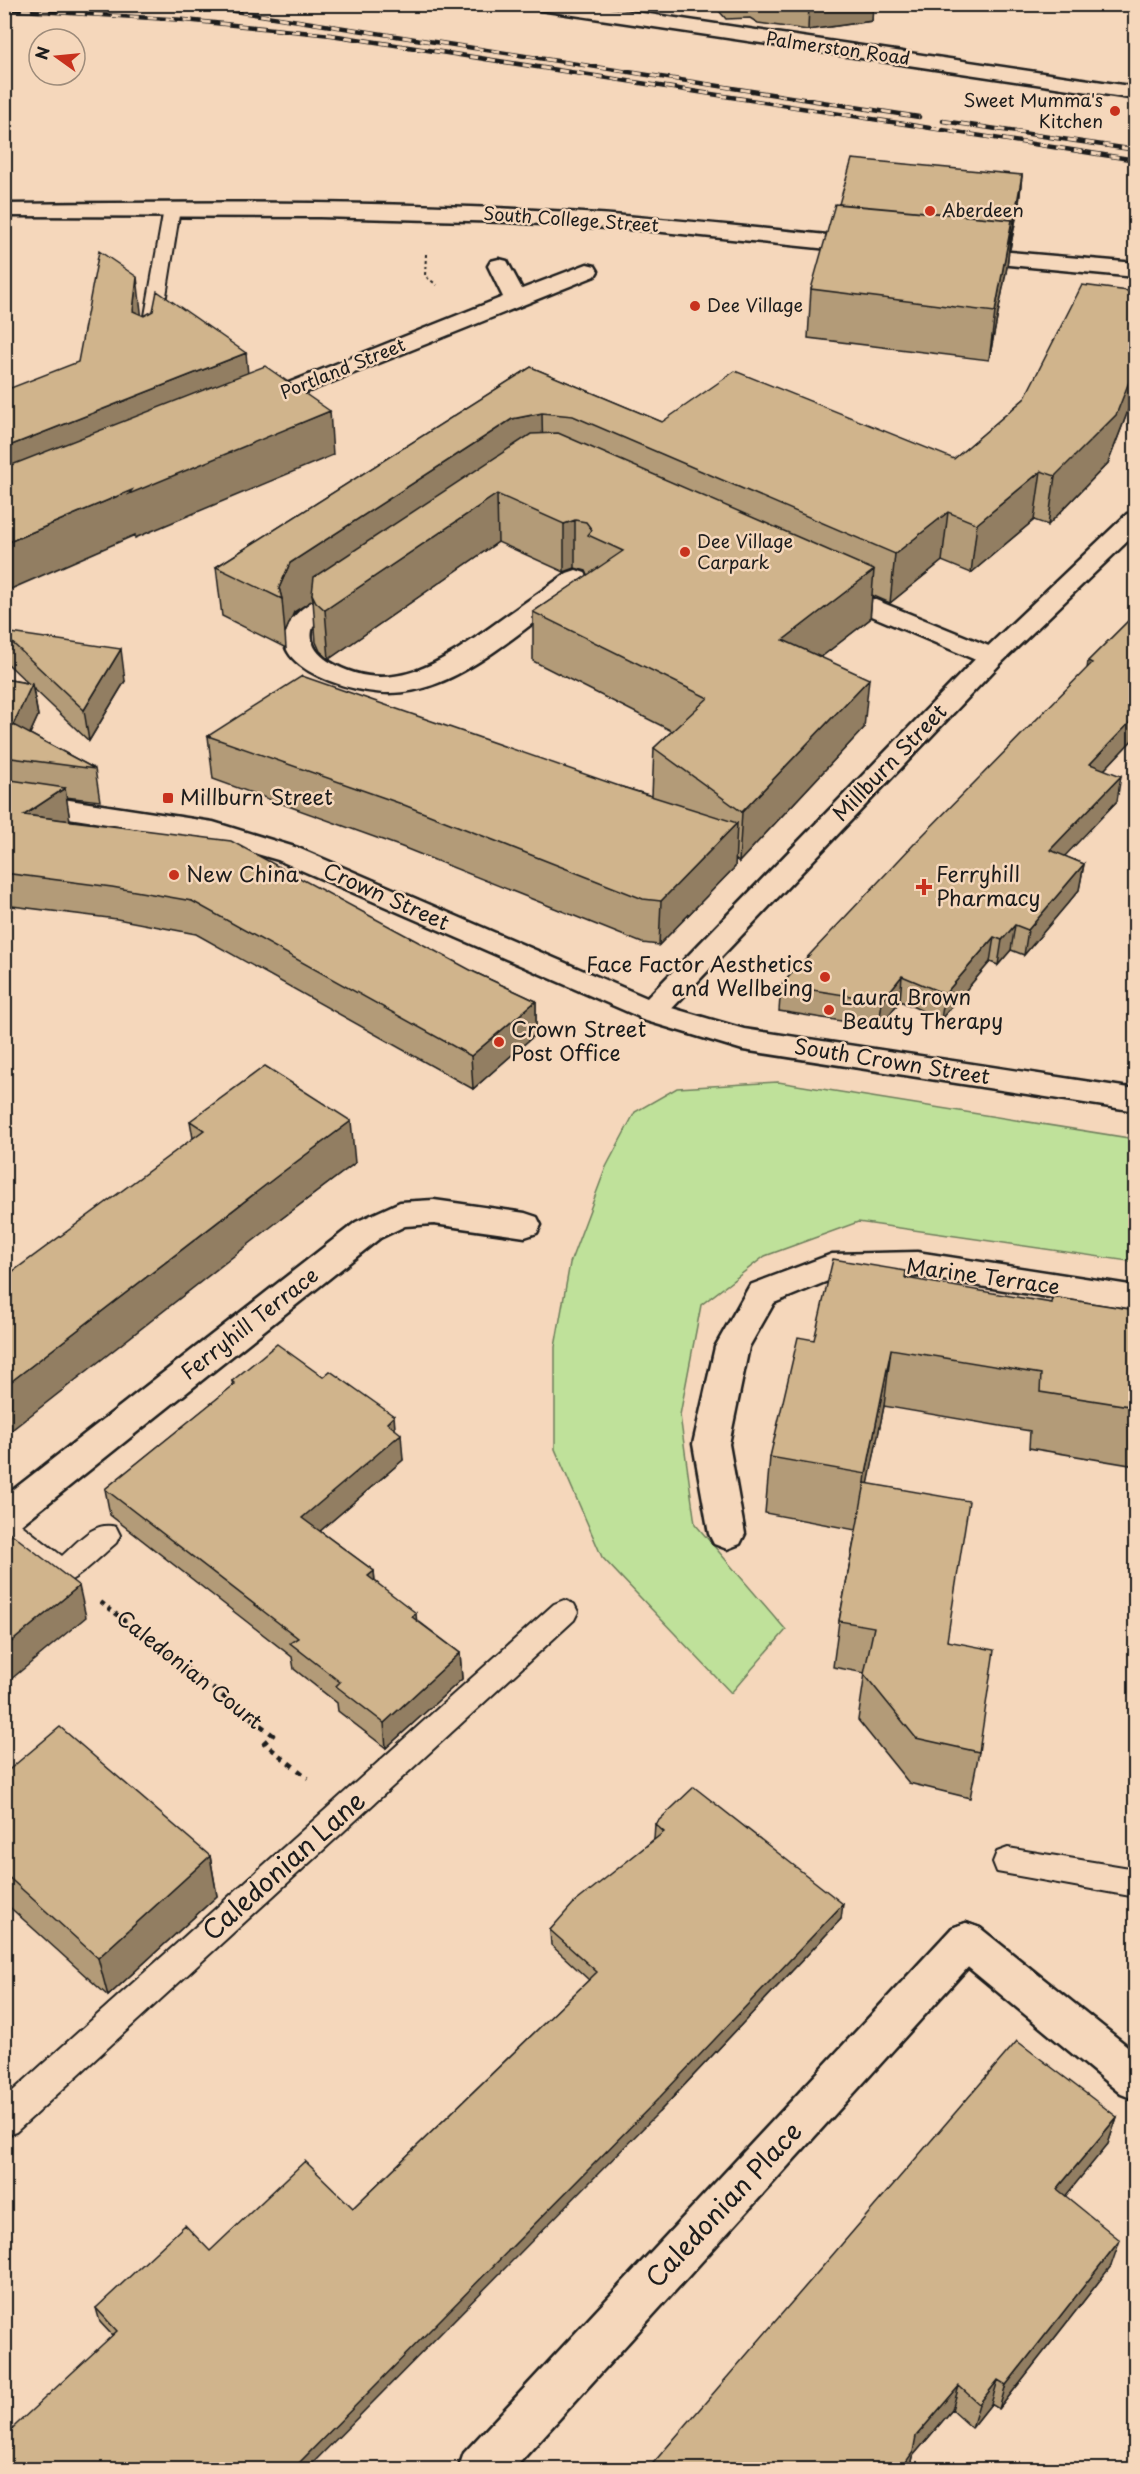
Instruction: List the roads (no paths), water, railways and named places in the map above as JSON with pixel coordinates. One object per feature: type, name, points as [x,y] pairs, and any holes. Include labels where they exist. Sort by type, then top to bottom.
[{"type":"street","name":"Palmerston Road","points":[[540,4],[1136,93]]},
{"type":"street","points":[[611,16],[638,4]]},
{"type":"street","name":"South College Street","points":[[4,210],[172,208],[570,218],[886,248]]},
{"type":"street","points":[[944,253],[1136,270]]},
{"type":"street","points":[[499,266],[514,299]]},
{"type":"street","name":"Portland Street","points":[[234,413],[587,271]]},
{"type":"street","name":"Millburn Street","points":[[651,1012],[992,657],[1136,519]]},
{"type":"street","points":[[371,575],[304,620],[297,633],[299,648],[322,670],[344,678],[374,684],[402,684],[432,677],[454,666],[576,578]]},
{"type":"street","points":[[806,579],[992,657]]},
{"type":"street","name":"Crown Street","points":[[4,799],[213,831],[288,854],[651,1012]]},
{"type":"street","name":"South Crown Street","points":[[651,1012],[743,1039],[1136,1100]]},
{"type":"street","name":"Ferryhill Terrace","points":[[4,1518],[368,1230],[399,1214],[434,1212],[525,1225]]},
{"type":"street","name":"Marine Terrace","points":[[727,1534],[711,1444],[732,1347],[762,1294],[832,1266],[917,1264],[1136,1299]]},
{"type":"street","name":"Caledonian Place","points":[[481,2469],[966,1941],[1136,2080]]},
{"type":"lane","points":[[150,340],[172,208]]},
{"type":"lane","points":[[4,1527],[62,1572],[106,1535]]},
{"type":"lane","name":"Caledonian Lane","points":[[4,2121],[564,1612]]},
{"type":"lane","points":[[1008,1862],[1136,1883]]},
{"type":"railway","points":[[189,4],[919,117]]},
{"type":"railway","points":[[4,9],[185,20],[331,35],[1136,160]]},
{"type":"railway","points":[[943,121],[1136,150]]},
{"type":"place","name":"Sweet Mumma's Kitchen","points":[[1115,111]]},
{"type":"place","name":"Aberdeen","points":[[930,211]]},
{"type":"place","name":"Dee Village","points":[[695,306]]},
{"type":"place","name":"Dee Village Carpark","points":[[685,552]]},
{"type":"place","name":"Millburn Street","points":[[168,798]]},
{"type":"place","name":"New China","points":[[174,875]]},
{"type":"place","name":"Ferryhill Pharmacy","points":[[924,887]]},
{"type":"place","name":"Face Factor Aesthetics and Wellbeing","points":[[825,977]]},
{"type":"place","name":"Laura Brown Beauty Therapy","points":[[829,1010]]},
{"type":"place","name":"Crown Street Post Office","points":[[499,1042]]}]
